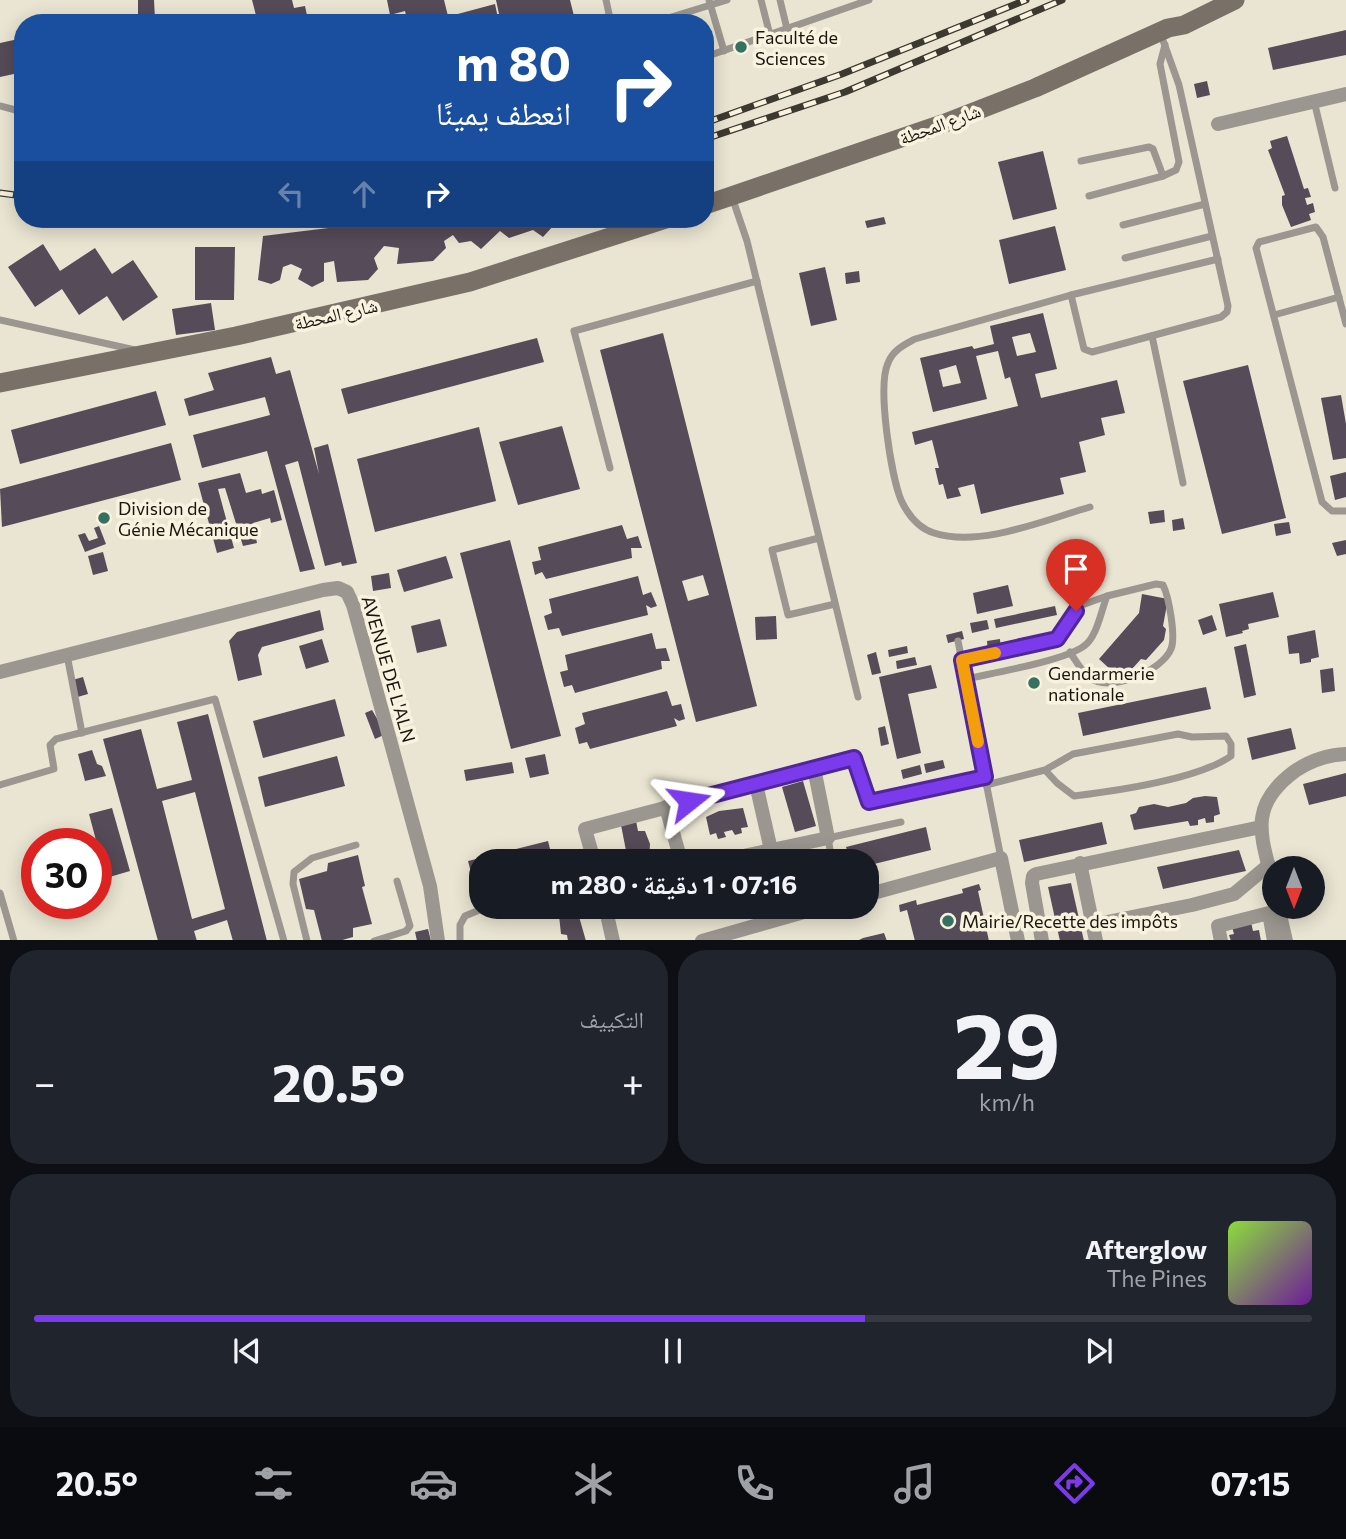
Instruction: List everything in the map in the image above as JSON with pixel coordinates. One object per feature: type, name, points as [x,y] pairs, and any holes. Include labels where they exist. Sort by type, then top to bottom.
[{"type":"main road","points":[[1164,34],[1180,16],[1213,0]]},
{"type":"main road","points":[[1164,34],[1235,0]]},
{"type":"main road","name":"شارع المحطة","points":[[714,202],[945,123],[1164,34]]},
{"type":"main road","name":"شارع المحطة","points":[[0,383],[250,333],[470,282],[638,228]]},
{"type":"street","points":[[1218,124],[1346,94]]},
{"type":"street","name":"AVENUE DE L'ALN","points":[[0,672],[323,590],[338,588],[347,592],[430,886],[438,940]]},
{"type":"street","points":[[1267,856],[1261,827],[1262,812],[1270,793],[1308,762],[1331,754],[1346,754]]},
{"type":"street","points":[[591,849],[585,829],[854,758],[869,802],[986,781]]},
{"type":"street","points":[[791,849],[828,838],[814,768]]},
{"type":"street","points":[[756,784],[777,849]]},
{"type":"street","points":[[666,807],[678,849]]},
{"type":"street","points":[[1042,940],[1032,883],[1036,874],[1261,827]]},
{"type":"street","points":[[879,891],[1001,858],[1018,940]]},
{"type":"street","points":[[1080,863],[1096,940]]},
{"type":"street","points":[[1093,925],[1234,894],[1262,871]]},
{"type":"street","points":[[1221,940],[1218,926],[1269,913],[1274,940]]},
{"type":"street","points":[[608,919],[613,940]]},
{"type":"street","points":[[702,940],[778,919]]},
{"type":"street","points":[[1281,919],[1286,940]]},
{"type":"lane","points":[[678,14],[727,0]]},
{"type":"lane","points":[[761,0],[770,35]]},
{"type":"lane","points":[[779,0],[787,29]]},
{"type":"lane","points":[[714,54],[869,0]]},
{"type":"lane","points":[[714,17],[724,51]]},
{"type":"lane","points":[[1089,196],[1176,170],[1179,162],[1160,64],[1164,34]]},
{"type":"lane","points":[[1071,295],[1084,349],[1093,352],[1221,317],[1227,312],[1228,306],[1179,85],[1164,34]]},
{"type":"lane","points":[[1314,101],[1335,188]]},
{"type":"lane","points":[[1081,161],[1149,147],[1153,149],[1163,176]]},
{"type":"lane","points":[[732,196],[747,241],[858,697]]},
{"type":"lane","points":[[1123,225],[1205,204]]},
{"type":"lane","points":[[1346,324],[1324,237],[1316,227],[1259,242],[1256,248],[1322,502],[1332,511],[1346,511]]},
{"type":"lane","points":[[1125,258],[1212,236]]},
{"type":"lane","points":[[1090,507],[993,534],[951,537],[931,532],[914,522],[901,500],[891,463],[884,395],[887,363],[898,348],[915,339],[1071,295],[1218,260]]},
{"type":"lane","points":[[610,468],[574,331],[757,281]]},
{"type":"lane","points":[[1273,315],[1339,297]]},
{"type":"lane","points":[[0,320],[150,353]]},
{"type":"lane","points":[[1152,336],[1184,483]]},
{"type":"lane","points":[[819,538],[772,550],[788,615],[835,604]]},
{"type":"lane","points":[[962,660],[1057,639],[1082,605],[1107,596],[1156,584],[1163,585],[1167,593],[1171,625],[1171,649],[1146,673],[1112,684],[1091,679],[1070,652]]},
{"type":"lane","points":[[966,679],[1084,646],[1092,636],[1107,596]]},
{"type":"lane","points":[[958,641],[1001,858]]},
{"type":"lane","points":[[67,655],[82,733]]},
{"type":"lane","points":[[0,785],[54,769],[50,745],[57,739],[215,699],[284,940]]},
{"type":"lane","points":[[986,781],[1045,770],[1073,754],[1178,734],[1192,737],[1226,736],[1231,744],[1231,756],[1223,762],[1184,775],[1120,790],[1074,796],[1045,770]]},
{"type":"lane","points":[[830,849],[828,838],[901,822]]},
{"type":"lane","points":[[307,940],[293,884],[294,872],[312,858],[356,845]]},
{"type":"lane","points":[[374,940],[406,931],[410,926],[397,881]]},
{"type":"lane","points":[[0,893],[14,940]]},
{"type":"lane","points":[[460,940],[460,925],[469,914]]},
{"type":"building","points":[[138,0],[154,0],[155,14],[138,14]]},
{"type":"building","points":[[252,0],[292,0],[294,8],[305,6],[307,14],[256,14]]},
{"type":"building","points":[[387,0],[444,0],[448,14],[406,14],[405,11],[390,14]]},
{"type":"building","points":[[496,0],[570,0],[574,14],[499,14]]},
{"type":"building","points":[[495,4],[497,14],[458,14]]},
{"type":"building","points":[[1346,30],[1346,55],[1273,70],[1268,48]]},
{"type":"building","points":[[14,40],[14,74],[0,77],[0,43]]},
{"type":"building","points":[[1207,81],[1210,95],[1197,98],[1194,84]]},
{"type":"building","points":[[1287,136],[1304,189],[1308,188],[1311,197],[1305,198],[1307,205],[1313,203],[1315,212],[1309,214],[1311,220],[1291,227],[1282,205],[1282,196],[1285,195],[1268,150],[1272,148],[1270,141]]},
{"type":"building","points":[[1043,151],[1057,209],[1013,220],[998,162]]},
{"type":"building","points":[[884,217],[886,224],[867,228],[865,221]]},
{"type":"building","points":[[1055,226],[1066,270],[1009,284],[999,240]]},
{"type":"building","points":[[328,228],[551,228],[543,237],[533,230],[509,238],[500,231],[481,249],[471,241],[459,243],[453,235],[444,241],[446,248],[433,261],[397,264],[399,248],[384,246],[374,258],[378,269],[368,280],[337,282],[334,261],[324,263],[324,281],[312,287],[298,279],[302,269],[291,264],[283,267],[280,280],[271,284],[258,280],[263,236]]},
{"type":"building","points":[[43,244],[60,271],[95,248],[112,274],[133,260],[158,297],[123,321],[107,296],[79,315],[62,289],[35,307],[8,267]]},
{"type":"building","points":[[195,247],[235,247],[234,300],[195,300]]},
{"type":"building","points":[[825,267],[837,320],[811,326],[799,273]]},
{"type":"building","points":[[859,271],[860,282],[846,284],[845,273]]},
{"type":"building","points":[[211,303],[215,330],[176,335],[172,309]]},
{"type":"building","points":[[1043,313],[1057,369],[1035,374],[1041,398],[1117,380],[1125,413],[1101,418],[1105,435],[1079,442],[1086,472],[1060,478],[1064,494],[981,514],[974,484],[958,488],[961,496],[947,499],[943,484],[939,485],[935,468],[939,468],[932,440],[915,445],[912,432],[1018,406],[1010,377],[1005,379],[998,351],[976,356],[987,399],[933,412],[920,358],[972,346],[974,349],[994,344],[990,326]],"holes":[[[1030,333],[1036,352],[1017,356],[1012,337]],[[956,365],[961,383],[943,387],[939,370]]]},
{"type":"building","points":[[663,333],[757,706],[696,722],[600,350]],"holes":[[[703,575],[709,595],[688,601],[682,581]]]},
{"type":"building","points":[[537,338],[544,362],[348,414],[341,389]]},
{"type":"building","points":[[271,357],[276,374],[290,370],[319,474],[314,448],[328,444],[357,563],[342,566],[341,562],[325,566],[298,461],[285,465],[315,569],[300,572],[267,451],[202,468],[193,435],[270,415],[265,397],[189,416],[184,399],[214,390],[208,373]]},
{"type":"building","points":[[1248,365],[1286,518],[1222,534],[1183,381]]},
{"type":"building","points":[[156,391],[166,425],[20,464],[11,430]]},
{"type":"building","points":[[1341,395],[1346,424],[1346,458],[1333,460],[1321,398]]},
{"type":"building","points":[[562,426],[580,489],[518,505],[499,442]]},
{"type":"building","points":[[479,427],[496,501],[375,532],[357,459]]},
{"type":"building","points":[[171,443],[181,480],[2,527],[0,489]]},
{"type":"building","points":[[1346,472],[1346,497],[1335,500],[1330,476]]},
{"type":"building","points":[[240,473],[246,493],[261,489],[262,494],[274,490],[282,520],[271,523],[270,518],[253,523],[257,543],[243,546],[225,488],[218,489],[234,548],[217,553],[198,483]]},
{"type":"building","points":[[1164,510],[1165,522],[1150,524],[1148,512]]},
{"type":"building","points":[[1183,518],[1185,529],[1173,531],[1172,520]]},
{"type":"building","points":[[1289,522],[1291,533],[1276,536],[1274,524]]},
{"type":"building","points":[[622,525],[627,539],[638,536],[642,548],[631,548],[632,558],[546,579],[542,572],[535,575],[532,562],[541,560],[538,547]]},
{"type":"building","points":[[99,526],[106,544],[85,552],[78,535],[85,533],[89,541],[98,538],[94,528]]},
{"type":"building","points":[[510,540],[561,736],[511,749],[460,553]]},
{"type":"building","points":[[1346,540],[1346,554],[1337,556],[1332,543]]},
{"type":"building","points":[[103,552],[108,571],[93,575],[88,556]]},
{"type":"building","points":[[446,556],[453,578],[404,592],[397,570]]},
{"type":"building","points":[[389,573],[391,588],[373,591],[371,576]]},
{"type":"building","points":[[638,576],[643,595],[651,592],[657,606],[651,608],[646,605],[648,615],[562,636],[559,628],[548,630],[544,616],[552,613],[549,599]]},
{"type":"building","points":[[1008,585],[1013,606],[977,614],[973,593]]},
{"type":"building","points":[[1273,592],[1279,617],[1248,624],[1249,629],[1242,631],[1243,633],[1226,637],[1219,604]]},
{"type":"building","points":[[1142,594],[1168,599],[1163,626],[1166,629],[1164,640],[1146,660],[1141,659],[1122,680],[1099,659],[1139,613]]},
{"type":"building","points":[[1055,606],[1057,615],[996,628],[994,619]]},
{"type":"building","points":[[320,610],[324,630],[262,647],[258,655],[262,675],[238,681],[229,641],[237,632]]},
{"type":"building","points":[[1212,615],[1217,630],[1203,635],[1198,620]]},
{"type":"building","points":[[776,616],[777,639],[756,640],[755,617]]},
{"type":"building","points":[[440,619],[447,646],[417,653],[411,626]]},
{"type":"building","points":[[987,620],[989,629],[972,633],[970,623]]},
{"type":"building","points":[[1315,630],[1319,657],[1300,664],[1299,653],[1289,654],[1287,636]]},
{"type":"building","points":[[962,631],[964,639],[948,643],[946,635]]},
{"type":"building","points":[[652,633],[656,649],[666,648],[670,661],[661,661],[662,669],[575,693],[572,685],[564,687],[560,672],[568,670],[565,655]]},
{"type":"building","points":[[322,639],[329,662],[306,669],[299,646]]},
{"type":"building","points":[[1000,639],[1001,651],[988,653],[987,641]]},
{"type":"building","points":[[1246,644],[1256,695],[1244,698],[1234,647]]},
{"type":"building","points":[[907,646],[908,653],[889,657],[888,650]]},
{"type":"building","points":[[876,652],[881,673],[872,675],[867,655]]},
{"type":"building","points":[[915,657],[917,665],[897,669],[896,661]]},
{"type":"building","points":[[931,665],[937,688],[908,694],[921,753],[897,759],[879,677]]},
{"type":"building","points":[[1333,668],[1335,691],[1322,693],[1320,670]]},
{"type":"building","points":[[83,677],[88,694],[74,698],[69,681]]},
{"type":"building","points":[[1206,687],[1211,709],[1083,736],[1078,713]]},
{"type":"building","points":[[667,691],[672,706],[681,704],[685,719],[679,721],[674,718],[677,726],[590,749],[587,742],[579,744],[575,728],[585,724],[582,713]]},
{"type":"building","points":[[335,699],[345,736],[263,758],[253,721]]},
{"type":"building","points":[[372,710],[386,734],[375,739],[365,713]]},
{"type":"building","points":[[208,714],[267,940],[233,940],[227,920],[194,931],[197,940],[158,940],[103,739],[141,729],[157,789],[192,780],[177,722]],"holes":[[[195,792],[225,909],[192,919],[162,801]]]},
{"type":"building","points":[[885,726],[889,744],[881,746],[878,728]]},
{"type":"building","points":[[1291,728],[1296,749],[1252,760],[1247,738]]},
{"type":"building","points":[[92,750],[97,764],[102,766],[106,776],[85,781],[78,754]]},
{"type":"building","points":[[545,754],[549,774],[530,778],[525,758]]},
{"type":"building","points":[[337,756],[345,786],[265,807],[258,777]]},
{"type":"building","points":[[943,760],[945,768],[926,773],[924,764]]},
{"type":"building","points":[[512,762],[514,773],[466,781],[464,770]]},
{"type":"building","points":[[920,765],[922,774],[903,779],[901,770]]},
{"type":"building","points":[[1346,773],[1346,796],[1309,805],[1303,784]]},
{"type":"building","points":[[803,781],[816,826],[795,832],[782,787]]},
{"type":"building","points":[[1205,796],[1217,797],[1220,814],[1214,816],[1214,822],[1206,823],[1205,818],[1198,820],[1198,825],[1190,826],[1188,821],[1134,830],[1130,815],[1136,813],[1139,807],[1154,804],[1168,807]]},
{"type":"building","points":[[112,808],[130,871],[112,876],[112,828],[93,828],[89,814]]},
{"type":"building","points":[[743,808],[748,827],[741,828],[742,833],[735,835],[732,830],[724,832],[726,837],[718,839],[716,833],[710,835],[706,817],[719,811]]},
{"type":"building","points":[[636,821],[638,831],[645,831],[650,849],[626,849],[621,825]]},
{"type":"building","points":[[1102,822],[1107,844],[1024,862],[1019,840]]},
{"type":"building","points":[[926,827],[931,850],[879,863],[879,849],[846,847]]},
{"type":"building","points":[[548,841],[550,849],[516,849]]},
{"type":"building","points":[[1239,850],[1246,871],[1163,889],[1157,867]]},
{"type":"building","points":[[358,855],[365,886],[362,887],[372,924],[353,928],[353,937],[342,940],[322,940],[314,910],[306,909],[299,879],[327,871],[328,863]]},
{"type":"building","points":[[1071,883],[1084,940],[1060,940],[1048,887]]},
{"type":"building","name":"Mairie/Recette des impôts","points":[[979,884],[981,890],[978,891],[989,940],[915,940],[907,910],[900,912],[899,905],[916,900],[917,905],[963,893],[962,889]]},
{"type":"building","points":[[559,919],[580,919],[586,940],[568,940],[567,935],[561,934]]},
{"type":"building","points":[[1251,922],[1253,931],[1259,930],[1261,940],[1231,940],[1229,935],[1234,934],[1232,927]]},
{"type":"building","points":[[428,929],[431,940],[417,940],[415,932]]},
{"type":"building","points":[[884,933],[887,940],[859,940]]},
{"type":"railway","points":[[714,120],[842,74],[1026,0]]},
{"type":"railway","points":[[714,136],[845,92],[1062,0]]},
{"type":"railway","points":[[0,193],[14,195]]},
{"type":"slow traffic","points":[[978,742],[962,660],[995,653]]},
{"type":"place","name":"Faculté de Sciences","points":[[741,47]]},
{"type":"place","name":"Division de Génie Mécanique","points":[[104,518]]},
{"type":"place","name":"Gendarmerie nationale","points":[[1034,683]]},
{"type":"place","name":"Mairie/Recette des impôts","points":[[948,921]]},
{"type":"route","points":[[689,801],[854,758],[869,802],[985,777],[962,660],[1057,639],[1076,611]]}]
